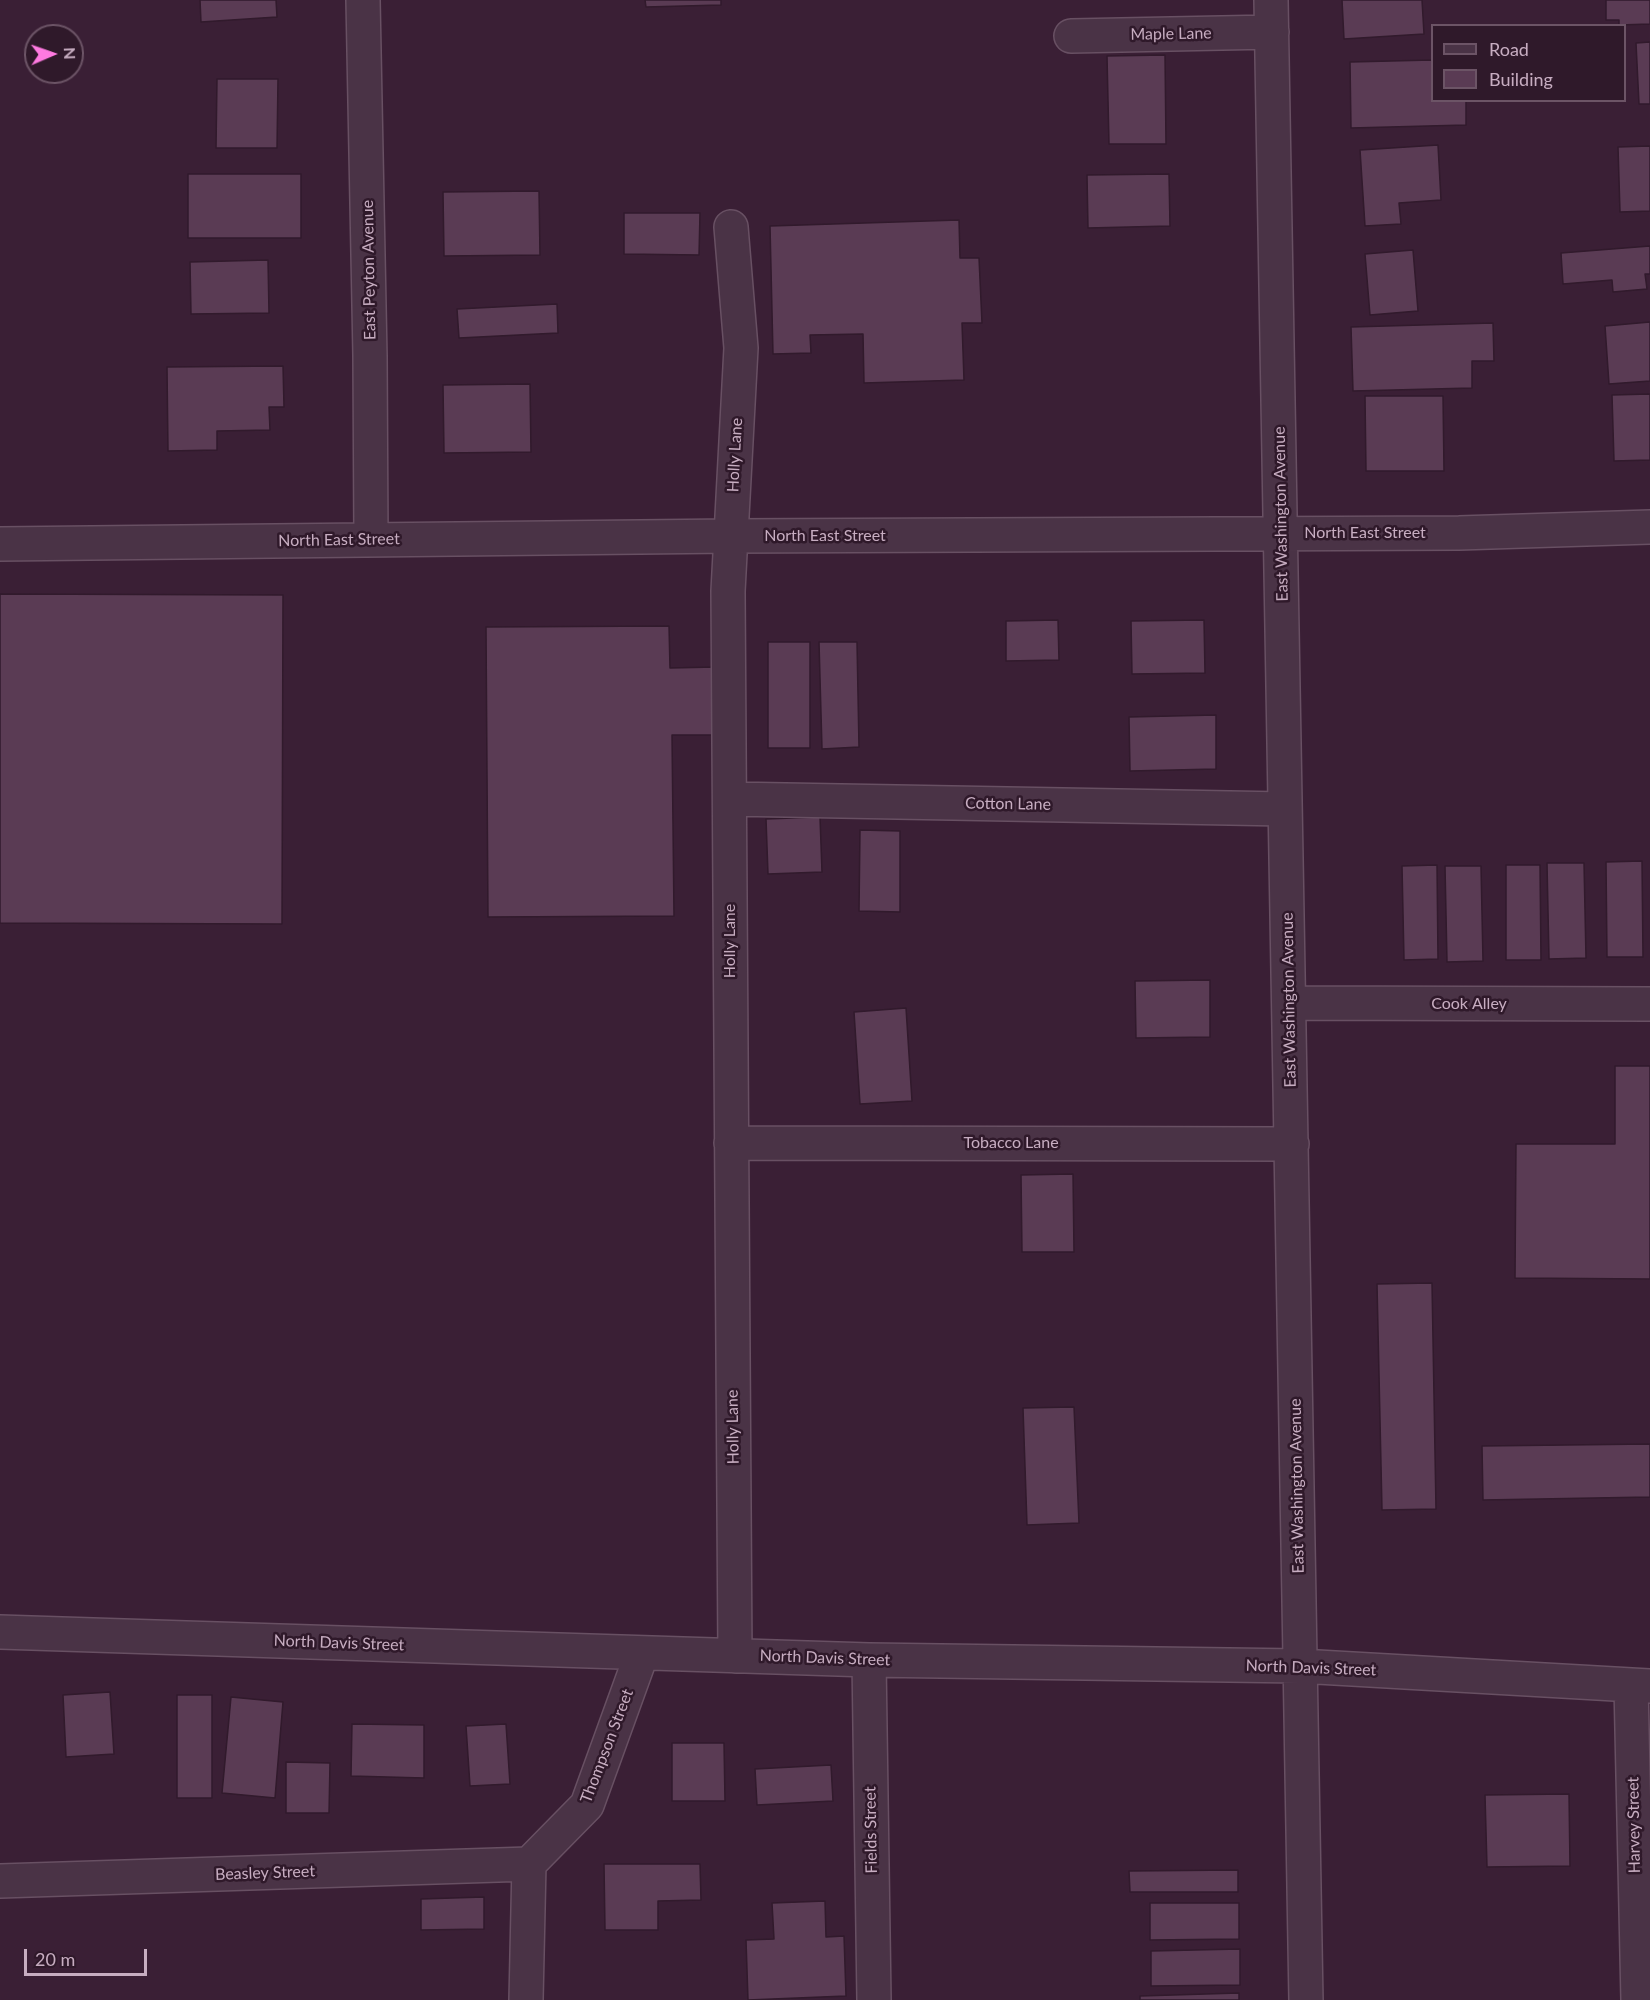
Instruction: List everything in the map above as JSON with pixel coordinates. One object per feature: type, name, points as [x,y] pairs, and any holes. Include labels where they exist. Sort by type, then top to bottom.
[{"type":"street","name":"East Peyton Avenue","points":[[363,0],[370,345],[371,540]]},
{"type":"street","name":"East Washington Avenue","points":[[1271,0],[1306,2000]]},
{"type":"street","name":"Maple Lane","points":[[1071,36],[1272,32]]},
{"type":"street","name":"Holly Lane","points":[[731,227],[741,348],[728,591],[735,1656]]},
{"type":"street","name":"North East Street","points":[[0,544],[731,536],[1459,533],[1650,527]]},
{"type":"street","name":"Cotton Lane","points":[[730,799],[1285,809]]},
{"type":"street","name":"Cook Alley","points":[[1289,1003],[1650,1004]]},
{"type":"street","name":"Tobacco Lane","points":[[731,1143],[1292,1144]]},
{"type":"street","name":"North Davis Street","points":[[0,1632],[868,1660],[1300,1666],[1640,1686]]},
{"type":"street","name":"Thompson Street","points":[[529,1864],[587,1805],[642,1653]]},
{"type":"street","name":"Fields Street","points":[[868,1660],[874,2000]]},
{"type":"street","name":"Harvey Street","points":[[1638,2000],[1640,1686]]},
{"type":"street","name":"Beasley Street","points":[[0,1881],[529,1864]]},
{"type":"street","points":[[526,2000],[529,1864]]},
{"type":"building","points":[[200,0],[276,0],[277,17],[201,22]]},
{"type":"building","points":[[645,0],[721,0],[721,5],[646,7]]},
{"type":"building","points":[[1342,0],[1422,0],[1424,34],[1344,39]]},
{"type":"building","points":[[1606,0],[1650,0],[1650,24],[1626,25],[1619,24],[1619,20],[1606,20]]},
{"type":"building","points":[[1650,42],[1650,104],[1639,104],[1636,43]]},
{"type":"building","points":[[1165,55],[1166,144],[1109,144],[1107,56]]},
{"type":"building","points":[[1431,60],[1431,102],[1466,102],[1466,125],[1351,128],[1350,62]]},
{"type":"building","points":[[217,79],[278,79],[277,148],[216,148]]},
{"type":"building","points":[[1438,145],[1441,200],[1399,203],[1401,224],[1365,226],[1360,150]]},
{"type":"building","points":[[1650,146],[1650,211],[1620,212],[1618,147]]},
{"type":"building","points":[[188,174],[301,174],[301,238],[188,238]]},
{"type":"building","points":[[1169,174],[1170,226],[1088,228],[1087,175]]},
{"type":"building","points":[[539,191],[540,255],[444,256],[443,192]]},
{"type":"building","points":[[624,213],[700,213],[699,255],[624,254]]},
{"type":"building","points":[[959,220],[960,258],[979,258],[982,323],[962,323],[964,380],[864,383],[863,334],[810,335],[811,353],[773,354],[770,226]]},
{"type":"building","points":[[1650,246],[1650,274],[1645,274],[1647,289],[1613,292],[1612,280],[1563,284],[1561,253]]},
{"type":"building","points":[[1413,250],[1418,311],[1370,315],[1365,254]]},
{"type":"building","points":[[268,260],[269,313],[191,314],[190,262]]},
{"type":"building","points":[[557,304],[558,333],[459,338],[457,309]]},
{"type":"building","points":[[1650,322],[1650,381],[1609,384],[1605,326]]},
{"type":"building","points":[[1493,323],[1494,361],[1472,361],[1472,388],[1353,391],[1351,327]]},
{"type":"building","points":[[283,366],[284,407],[269,407],[270,430],[217,431],[217,450],[168,451],[167,367]]},
{"type":"building","points":[[530,384],[531,452],[444,453],[443,385]]},
{"type":"building","points":[[1650,394],[1650,460],[1614,461],[1612,395]]},
{"type":"building","points":[[1365,396],[1443,396],[1444,471],[1366,471]]},
{"type":"building","points":[[0,594],[283,595],[282,924],[0,923]]},
{"type":"building","points":[[1058,620],[1059,660],[1006,661],[1006,621]]},
{"type":"building","points":[[1204,620],[1205,673],[1132,674],[1131,621]]},
{"type":"building","points":[[669,626],[670,668],[716,667],[716,735],[672,735],[674,916],[488,917],[486,627]]},
{"type":"building","points":[[768,642],[810,642],[810,748],[768,748]]},
{"type":"building","points":[[819,642],[857,642],[859,747],[822,749]]},
{"type":"building","points":[[1216,715],[1216,769],[1130,771],[1129,717]]},
{"type":"building","points":[[820,817],[822,872],[768,874],[766,819]]},
{"type":"building","points":[[860,830],[900,831],[900,912],[859,911]]},
{"type":"building","points":[[1642,861],[1643,957],[1607,957],[1606,862]]},
{"type":"building","points":[[1547,863],[1584,863],[1586,958],[1549,959]]},
{"type":"building","points":[[1437,865],[1438,959],[1404,960],[1402,866]]},
{"type":"building","points":[[1506,865],[1540,865],[1541,960],[1506,960]]},
{"type":"building","points":[[1445,866],[1481,866],[1483,961],[1447,962]]},
{"type":"building","points":[[1210,980],[1210,1037],[1136,1038],[1135,981]]},
{"type":"building","points":[[906,1008],[912,1101],[860,1104],[854,1012]]},
{"type":"building","points":[[1615,1066],[1650,1066],[1650,1279],[1515,1278],[1516,1144],[1615,1144]]},
{"type":"building","points":[[1073,1174],[1074,1252],[1022,1252],[1021,1175]]},
{"type":"building","points":[[1432,1283],[1436,1509],[1382,1510],[1377,1284]]},
{"type":"building","points":[[1074,1407],[1079,1523],[1027,1525],[1023,1408]]},
{"type":"building","points":[[1650,1444],[1650,1497],[1483,1500],[1482,1446]]},
{"type":"building","points":[[110,1692],[114,1754],[66,1757],[63,1695]]},
{"type":"building","points":[[177,1695],[212,1695],[212,1798],[177,1798]]},
{"type":"building","points":[[231,1697],[283,1702],[275,1798],[222,1793]]},
{"type":"building","points":[[352,1724],[424,1725],[424,1778],[351,1776]]},
{"type":"building","points":[[506,1724],[510,1784],[470,1786],[466,1726]]},
{"type":"building","points":[[672,1743],[724,1743],[725,1801],[672,1801]]},
{"type":"building","points":[[286,1762],[330,1763],[329,1813],[286,1813]]},
{"type":"building","points":[[831,1765],[833,1801],[757,1805],[755,1769]]},
{"type":"building","points":[[1569,1794],[1570,1866],[1487,1867],[1485,1795]]},
{"type":"building","points":[[604,1864],[700,1864],[701,1900],[658,1901],[658,1930],[605,1930]]},
{"type":"building","points":[[1238,1870],[1238,1892],[1130,1892],[1129,1871]]},
{"type":"building","points":[[484,1897],[484,1929],[421,1930],[421,1899]]},
{"type":"building","points":[[825,1901],[826,1937],[844,1936],[846,1996],[748,2000],[746,1940],[774,1939],[772,1903]]},
{"type":"building","points":[[1150,1903],[1239,1903],[1239,1939],[1150,1940]]},
{"type":"building","points":[[1240,1949],[1240,1985],[1151,1986],[1151,1951]]},
{"type":"building","points":[[1239,1993],[1239,2000],[1140,2000],[1140,1996]]}]
